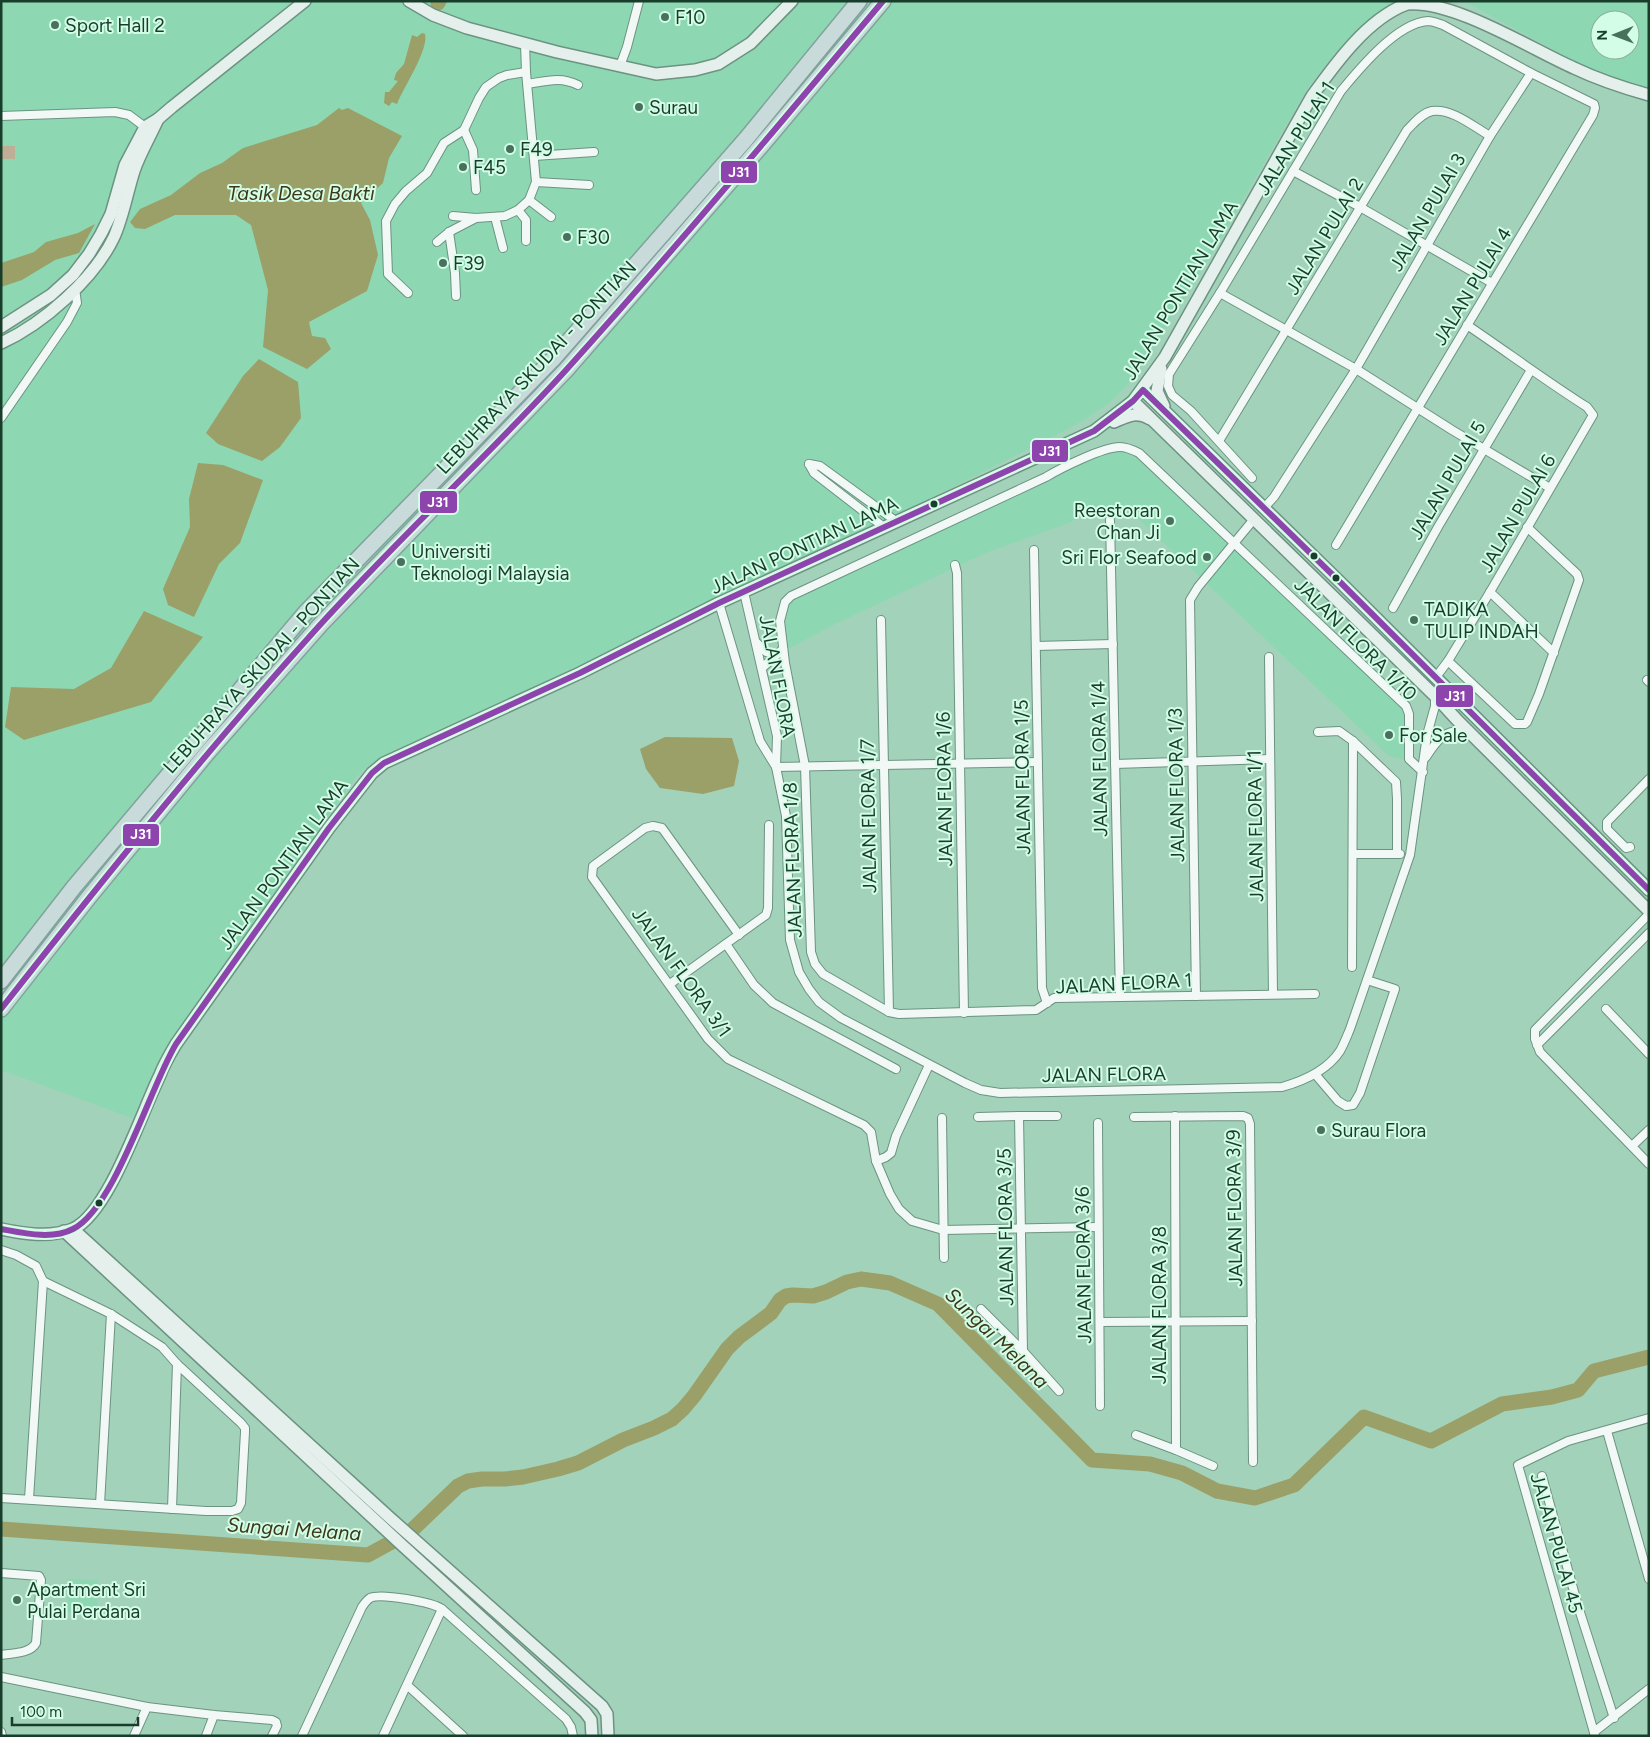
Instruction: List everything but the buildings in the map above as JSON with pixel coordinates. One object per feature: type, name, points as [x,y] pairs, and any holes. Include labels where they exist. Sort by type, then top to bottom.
[{"type":"highway","name":"LEBUHRAYA SKUDAI - PONTIAN","points":[[1,981],[74,887],[306,612],[553,359],[746,139],[859,1]]},
{"type":"highway","name":"LEBUHRAYA SKUDAI - PONTIAN","points":[[1,1009],[89,897],[227,731],[321,624],[566,370],[883,1]]},
{"type":"street","points":[[1,327],[51,295],[72,275],[89,254],[111,214],[125,165],[158,120],[305,1]]},
{"type":"street","points":[[620,66],[628,47],[639,1]]},
{"type":"street","points":[[414,4],[447,21],[525,43],[656,74],[695,70],[718,64],[751,43],[792,1]]},
{"type":"street","name":"JALAN PONTIAN LAMA","points":[[1,1229],[37,1235],[68,1230],[92,1214],[105,1195],[129,1147],[160,1074],[176,1044],[329,828],[372,773],[384,763],[399,754],[580,673],[719,603],[1094,431],[1133,401],[1166,357],[1312,96],[1350,46],[1370,27],[1407,4],[1422,2],[1441,3],[1458,7],[1573,68],[1649,96]]},
{"type":"street","name":"JALAN PULAI 1","points":[[1252,478],[1219,441],[1172,395],[1168,382],[1169,374],[1220,293],[1341,91],[1364,64],[1407,26],[1430,20],[1443,25],[1531,73]]},
{"type":"street","points":[[453,216],[476,218],[505,216],[518,210],[529,200],[536,182],[525,43]]},
{"type":"street","points":[[408,293],[388,274],[386,221],[394,204],[427,173],[444,144],[464,130],[486,87],[506,75],[526,72]]},
{"type":"street","name":"JALAN PULAI 3","points":[[1264,508],[1274,497],[1356,369],[1490,136],[1531,73]]},
{"type":"street","name":"JALAN PULAI 4","points":[[1336,545],[1593,115],[1594,104],[1531,73]]},
{"type":"street","points":[[528,84],[558,79],[570,80],[578,85]]},
{"type":"street","points":[[1,116],[115,112],[128,115],[149,130]]},
{"type":"street","name":"JALAN PULAI 2","points":[[1219,441],[1406,130],[1418,118],[1431,112],[1446,112],[1490,136]]},
{"type":"street","points":[[1,343],[24,331],[52,311],[98,263],[114,236],[149,130]]},
{"type":"street","points":[[464,130],[473,150],[476,190]]},
{"type":"street","points":[[534,156],[594,152]]},
{"type":"street","points":[[1293,171],[1360,207],[1492,284]]},
{"type":"street","points":[[536,182],[589,184]]},
{"type":"street","points":[[529,200],[552,217]]},
{"type":"street","points":[[518,210],[526,220],[526,241]]},
{"type":"street","points":[[495,217],[503,248]]},
{"type":"street","points":[[436,242],[449,232],[476,218]]},
{"type":"street","points":[[449,232],[455,273],[456,296]]},
{"type":"street","points":[[1,418],[67,322],[77,302],[75,289]]},
{"type":"street","points":[[1220,293],[1356,369],[1418,409],[1550,488]]},
{"type":"street","points":[[1467,325],[1531,370]]},
{"type":"street","points":[[1166,357],[1158,375],[1157,391],[1158,397],[1172,418]]},
{"type":"street","name":"JALAN PULAI 6","points":[[1436,677],[1448,661],[1490,592],[1593,415],[1587,407],[1531,370]]},
{"type":"street","name":"JALAN PULAI 5","points":[[1393,608],[1438,527],[1531,370]]},
{"type":"street","points":[[1143,390],[1436,677],[1649,890]]},
{"type":"street","points":[[1133,401],[1435,696],[1649,912],[1534,1030],[1540,1052],[1649,1164]]},
{"type":"street","points":[[1094,431],[1132,414],[1148,418],[1158,424]]},
{"type":"street","name":"JALAN FLORA 1/10","points":[[783,649],[780,621],[785,602],[791,596],[1066,465],[1120,447],[1139,453],[1406,706],[1409,714],[1409,759],[1423,772]]},
{"type":"street","points":[[885,528],[814,473],[809,464],[820,466],[896,522]]},
{"type":"street","points":[[1254,519],[1264,508]]},
{"type":"street","name":"JALAN FLORA 1/3","points":[[1196,996],[1190,600],[1254,519]]},
{"type":"street","name":"JALAN FLORA 1/4","points":[[1110,520],[1120,997]]},
{"type":"street","points":[[1448,661],[1514,724],[1520,725],[1527,722],[1539,694],[1579,580],[1579,576],[1528,527]]},
{"type":"street","name":"JALAN FLORA 1/5","points":[[1034,550],[1042,988],[1047,1002]]},
{"type":"street","name":"JALAN FLORA 1/6","points":[[954,565],[957,573],[964,1013]]},
{"type":"street","name":"JALAN FLORA","points":[[744,592],[777,736],[776,767],[786,816],[790,940],[799,972],[819,1002],[841,1018],[929,1065],[981,1090],[1000,1093],[1282,1088],[1315,1074],[1330,1062],[1340,1051],[1350,1030],[1410,854],[1427,735],[1435,706],[1435,696]]},
{"type":"street","points":[[1490,592],[1554,653]]},
{"type":"street","name":"JALAN FLORA","points":[[719,603],[760,741],[776,767]]},
{"type":"street","name":"JALAN FLORA 1/7","points":[[881,620],[889,1012]]},
{"type":"street","points":[[755,640],[766,652],[775,655]]},
{"type":"street","points":[[1036,646],[1113,644]]},
{"type":"street","points":[[762,668],[783,649]]},
{"type":"street","name":"JALAN FLORA 1/8","points":[[783,649],[805,766],[811,952]]},
{"type":"street","name":"JALAN FLORA 1/1","points":[[1269,657],[1273,994]]},
{"type":"street","name":"JALAN FLORA","points":[[1425,759],[1432,747],[1446,733],[1456,730],[1470,732]]},
{"type":"street","points":[[1318,732],[1339,732],[1353,741],[1396,782],[1397,854]]},
{"type":"street","points":[[1352,967],[1353,741]]},
{"type":"street","points":[[1115,764],[1270,759]]},
{"type":"street","points":[[776,767],[1038,762]]},
{"type":"street","points":[[1630,847],[1626,848],[1608,829],[1607,822],[1649,779]]},
{"type":"street","points":[[670,984],[766,915],[768,908],[768,824]]},
{"type":"street","name":"JALAN FLORA 3/1","points":[[739,935],[662,828],[654,826],[645,828],[593,866],[591,871],[592,877],[708,1039],[728,1059],[864,1125],[871,1132],[876,1161],[894,1201],[907,1218],[943,1230],[1098,1227]]},
{"type":"street","points":[[1353,854],[1410,854]]},
{"type":"street","points":[[1537,1046],[1649,933]]},
{"type":"street","points":[[726,944],[754,985],[773,1003],[896,1069]]},
{"type":"street","name":"JALAN FLORA 1","points":[[811,952],[815,964],[823,974],[889,1012],[899,1014],[1036,1010],[1054,998],[1315,994]]},
{"type":"street","points":[[1315,1074],[1338,1101],[1346,1106],[1353,1105],[1360,1093],[1395,989],[1367,980]]},
{"type":"street","points":[[1606,1009],[1649,1054]]},
{"type":"street","points":[[876,1161],[891,1153],[896,1136],[929,1065]]},
{"type":"street","name":"JALAN FLORA 3/5","points":[[1020,1116],[1023,1351]]},
{"type":"street","points":[[978,1117],[1056,1116]]},
{"type":"street","name":"JALAN FLORA 3/8","points":[[1175,1116],[1176,1450]]},
{"type":"street","name":"JALAN FLORA 3/9","points":[[1134,1117],[1243,1116],[1248,1118],[1250,1124],[1252,1321]]},
{"type":"street","points":[[942,1118],[944,1258]]},
{"type":"street","name":"JALAN FLORA 3/6","points":[[1098,1122],[1100,1406]]},
{"type":"street","points":[[1632,1146],[1649,1130]]},
{"type":"street","points":[[84,1245],[92,1214]]},
{"type":"street","points":[[68,1230],[384,1521],[414,1540],[602,1706],[607,1714],[608,1736]]},
{"type":"street","points":[[37,1235],[84,1245]]},
{"type":"street","points":[[1,1250],[16,1255],[36,1266],[43,1281],[29,1499]]},
{"type":"street","points":[[1,1498],[223,1511],[232,1511],[238,1508],[241,1503],[245,1428],[238,1420],[177,1364],[162,1347],[111,1314],[43,1281]]},
{"type":"street","points":[[980,1309],[1060,1391]]},
{"type":"street","points":[[100,1504],[111,1314]]},
{"type":"street","points":[[1100,1322],[1252,1321],[1253,1462]]},
{"type":"street","points":[[172,1509],[177,1364]]},
{"type":"street","name":"JALAN PULAI 45","points":[[1594,1734],[1518,1465],[1568,1442],[1649,1418]]},
{"type":"street","points":[[1607,1431],[1649,1579]]},
{"type":"street","points":[[1136,1435],[1213,1466]]},
{"type":"street","points":[[1542,1476],[1578,1606],[1614,1718]]},
{"type":"street","points":[[384,1521],[402,1545],[585,1712],[591,1720],[592,1736]]},
{"type":"street","points":[[1,1573],[39,1576],[40,1580],[36,1643],[34,1647],[29,1650],[1,1655]]},
{"type":"street","points":[[302,1736],[362,1607],[370,1598],[406,1599],[437,1606],[442,1609],[566,1719],[571,1727],[573,1736]]},
{"type":"street","points":[[383,1736],[442,1609]]},
{"type":"street","points":[[1,1677],[147,1707],[272,1720],[276,1722],[272,1736]]},
{"type":"street","points":[[406,1685],[463,1736]]},
{"type":"street","points":[[1594,1734],[1649,1689]]},
{"type":"street","points":[[134,1736],[147,1707]]},
{"type":"street","points":[[206,1736],[214,1715]]},
{"type":"street","points":[[1,1732],[2,1736]]},
{"type":"shaded area","name":"Universiti Teknologi Malaysia","points":[[1,1],[1395,1],[1368,20],[1335,53],[1307,89],[1209,258],[1133,378],[1109,403],[1084,420],[1058,434],[870,529],[542,686],[380,758],[364,769],[355,779],[168,1044],[132,1118],[1,1070]]},
{"type":"shaded area","points":[[1464,1],[1649,1],[1649,91],[1623,83],[1581,65]]},
{"type":"shaded area","points":[[1,146],[15,146],[15,159],[1,159]]},
{"type":"shaded area","points":[[1109,446],[1133,446],[1408,704],[1412,713],[1412,758],[1406,760],[1389,756],[1132,513],[1104,507],[1066,524],[988,552],[835,624],[786,650],[782,600],[790,593],[1045,474],[1065,462]]},
{"type":"shaded area","points":[[69,1579],[98,1580],[97,1614],[67,1612]]},
{"type":"water","points":[[422,33],[425,34],[425,41],[419,59],[397,104],[392,102],[389,106],[384,103],[385,92],[389,92],[398,81],[394,80],[396,73],[404,64],[412,35],[417,37]]},
{"type":"water","name":"Tasik Desa Bakti","points":[[339,108],[342,110],[348,108],[402,136],[389,158],[383,183],[361,203],[370,220],[378,255],[367,291],[309,322],[312,336],[325,338],[331,349],[307,369],[263,347],[268,290],[251,225],[236,215],[175,215],[145,229],[135,228],[130,222],[140,209],[171,195],[200,173],[222,163],[243,148],[317,125]]},
{"type":"water","points":[[95,224],[79,253],[55,260],[22,280],[1,287],[1,263],[34,252],[46,242],[78,233]]},
{"type":"water","points":[[259,359],[298,382],[301,418],[280,447],[262,461],[218,444],[206,433],[243,376]]},
{"type":"water","points":[[198,463],[223,465],[263,480],[240,543],[219,564],[194,617],[168,605],[163,589],[190,527],[189,499]]},
{"type":"water","points":[[144,611],[203,637],[151,702],[24,740],[5,727],[11,687],[74,689],[111,668]]},
{"type":"water","points":[[665,737],[732,738],[739,761],[734,786],[703,794],[660,788],[646,769],[640,749]]},
{"type":"waterway","name":"Sungai Melana","points":[[1,1529],[368,1555],[410,1532],[458,1486],[468,1481],[523,1477],[578,1463],[623,1440],[672,1419],[694,1396],[727,1349],[739,1337],[771,1313],[780,1300],[786,1296],[793,1295],[813,1296],[847,1282],[861,1279],[890,1283],[938,1304],[1092,1460],[1150,1464],[1182,1473],[1217,1491],[1255,1498],[1294,1485],[1364,1417],[1431,1441],[1502,1404],[1552,1397],[1578,1390],[1594,1371],[1649,1357]]},
{"type":"transit line","name":"J31","points":[[1,1009],[157,814],[278,672],[349,593],[506,434],[567,369],[687,233],[883,1]]},
{"type":"transit line","name":"J31","points":[[1,1229],[37,1235],[56,1234],[73,1229],[88,1217],[103,1197],[117,1173],[176,1044],[329,828],[372,773],[384,763],[580,673],[719,603],[1094,431],[1133,401],[1143,390],[1342,584],[1649,890]]},
{"type":"place","name":"F10","points":[[665,17]]},
{"type":"place","name":"Sport Hall 2","points":[[55,25]]},
{"type":"place","name":"Surau","points":[[639,107]]},
{"type":"place","name":"F49","points":[[510,149]]},
{"type":"place","name":"F45","points":[[463,167]]},
{"type":"place","name":"F30","points":[[567,237]]},
{"type":"place","name":"F39","points":[[443,263]]},
{"type":"place","name":"Reestoran Chan Ji","points":[[1170,521]]},
{"type":"place","name":"Sri Flor Seafood","points":[[1207,557]]},
{"type":"place","name":"Universiti Teknologi Malaysia","points":[[401,562]]},
{"type":"place","name":"TADIKA TULIP INDAH","points":[[1414,620]]},
{"type":"place","name":"For Sale","points":[[1389,735]]},
{"type":"place","name":"Surau Flora","points":[[1321,1130]]},
{"type":"place","name":"Apartment Sri Pulai Perdana","points":[[17,1600]]}]
